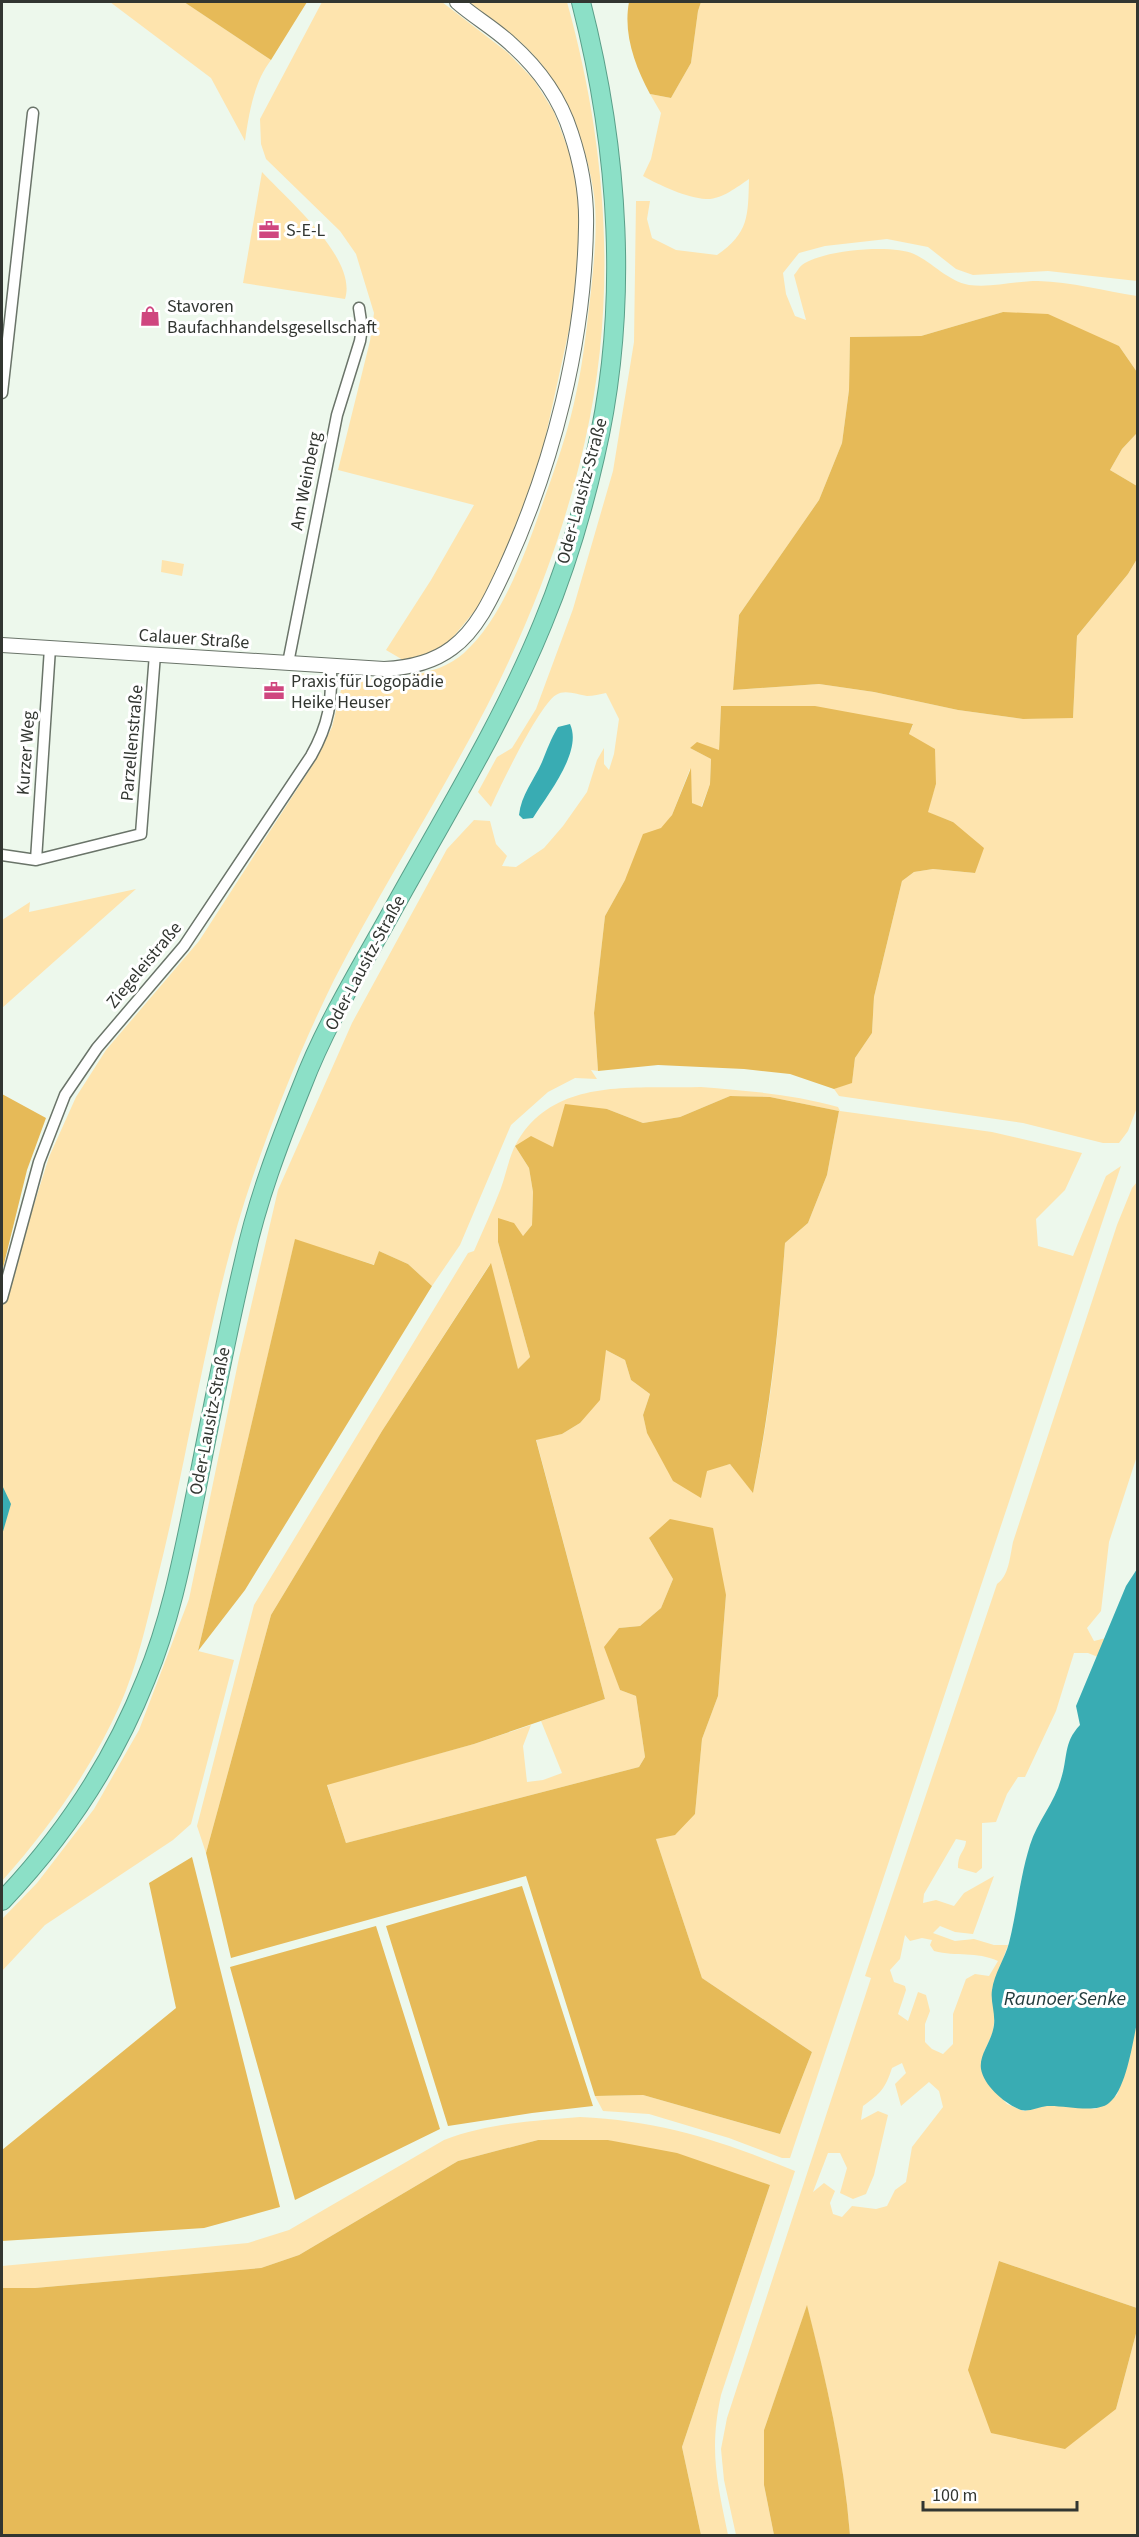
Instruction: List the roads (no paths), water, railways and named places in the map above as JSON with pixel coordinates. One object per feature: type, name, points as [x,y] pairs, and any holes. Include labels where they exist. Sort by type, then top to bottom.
[{"type":"highway","name":"Oder-Lausitz-Straße","points":[[2,1901],[50,1846],[77,1808],[105,1765],[148,1677],[183,1558],[245,1255],[269,1173],[304,1080],[348,991],[502,711],[542,625],[575,536],[596,454],[610,374],[616,286],[614,195],[605,112],[581,2]]},
{"type":"street","name":"Calauer Straße","points":[[2,645],[384,669],[420,664],[453,648],[465,636],[495,591],[531,506],[549,449],[561,405],[580,306],[586,225],[585,196],[571,132],[561,107],[540,73],[510,43],[458,2]]},
{"type":"street","points":[[2,393],[33,113]]},
{"type":"street","name":"Am Weinberg","points":[[288,663],[336,415],[360,341],[362,328],[359,308]]},
{"type":"street","name":"Kurzer Weg","points":[[36,860],[50,648]]},
{"type":"street","name":"Parzellenstraße","points":[[36,860],[141,834],[155,654]]},
{"type":"street","name":"Ziegeleistraße","points":[[2,1298],[39,1162],[64,1095],[97,1048],[184,946],[311,756],[326,725],[332,700],[331,666]]},
{"type":"street","points":[[2,855],[36,860]]},
{"type":"water","points":[[570,724],[573,735],[572,747],[562,773],[533,818],[523,819],[519,815],[522,801],[553,735],[558,727]]},
{"type":"water","points":[[2,1485],[11,1504],[2,1535]]},
{"type":"water","name":"Raunoer Senke","points":[[1137,1569],[1138,2018],[1125,2075],[1109,2103],[1088,2109],[1047,2106],[1021,2110],[996,2094],[986,2082],[981,2069],[982,2059],[994,2025],[993,1984],[1009,1943],[1030,1845],[1058,1787],[1068,1744],[1080,1725],[1076,1706],[1126,1586]]},
{"type":"place","name":"S-E-L","points":[[269,230]]},
{"type":"place","name":"Stavoren Baufachhandelsgesellschaft","points":[[150,316]]},
{"type":"place","name":"Praxis für Logopädie Heike Heuser","points":[[274,691]]}]
